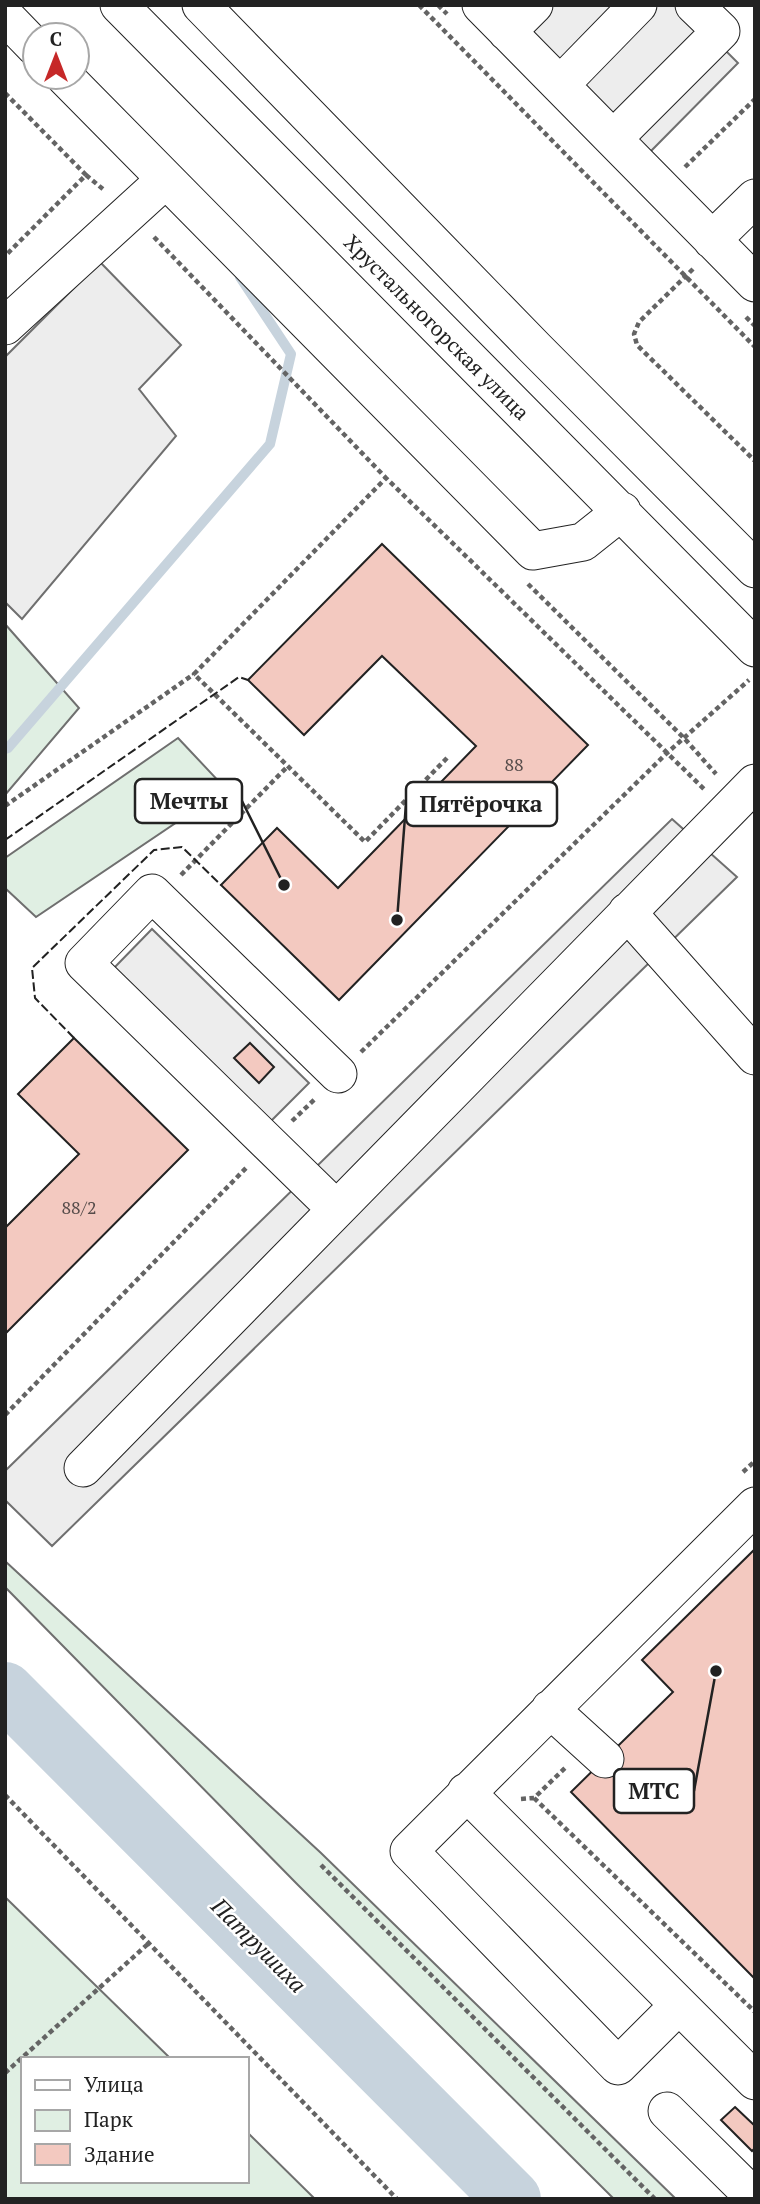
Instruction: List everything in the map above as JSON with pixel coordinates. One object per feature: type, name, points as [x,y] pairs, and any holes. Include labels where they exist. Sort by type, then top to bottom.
[{"type":"street","name":"Хрустальногорская улица","points":[[119,5],[755,648]]},
{"type":"street","points":[[481,5],[662,189],[704,253],[755,283]]},
{"type":"street","points":[[508,32],[534,5]]},
{"type":"street","points":[[560,85],[638,5]]},
{"type":"street","points":[[613,139],[720,31],[694,5]]},
{"type":"street","points":[[210,8],[322,130],[755,569]]},
{"type":"street","points":[[5,16],[21,33]]},
{"type":"street","points":[[79,91],[533,551],[583,542],[622,511]]},
{"type":"street","points":[[284,172],[301,174],[314,170],[321,160],[322,130]]},
{"type":"street","points":[[5,327],[165,180]]},
{"type":"street","points":[[704,253],[755,198]]},
{"type":"street","points":[[489,381],[488,365],[497,348],[507,345],[535,348]]},
{"type":"street","points":[[83,1468],[755,782]]},
{"type":"street","points":[[336,1209],[84,963],[152,893],[338,1074]]},
{"type":"street","points":[[627,912],[755,1056]]},
{"type":"street","points":[[679,2005],[618,2066],[409,1851],[755,1506]]},
{"type":"street","points":[[550,1709],[605,1759]]},
{"type":"street","points":[[466,1792],[755,2081]]},
{"type":"street","points":[[667,2111],[755,2198]]},
{"type":"path","points":[[419,5],[755,347]]},
{"type":"path","points":[[5,93],[86,175],[130,212],[386,478],[667,753]]},
{"type":"path","points":[[662,189],[755,99]]},
{"type":"path","points":[[5,256],[86,175]]},
{"type":"path","points":[[704,253],[686,277],[639,322],[634,334],[637,345],[755,461]]},
{"type":"path","points":[[5,806],[194,674],[386,478]]},
{"type":"path","points":[[194,674],[365,842],[447,758]]},
{"type":"path","points":[[5,1415],[338,1074],[667,753],[755,675]]},
{"type":"path","points":[[174,882],[288,766]]},
{"type":"path","points":[[5,1795],[397,2199]]},
{"type":"path","points":[[534,1798],[755,2012]]},
{"type":"path","points":[[321,1865],[655,2199]]},
{"type":"path","points":[[23,2057],[149,1943]]},
{"type":"path","points":[[5,2073],[21,2059]]},
{"type":"green space","points":[[5,624],[79,708],[5,795]]},
{"type":"green space","points":[[178,738],[226,789],[36,917],[5,888],[5,858]]},
{"type":"green space","points":[[5,1561],[321,1853],[676,2199],[614,2199],[298,1885],[5,1587]]},
{"type":"green space","points":[[5,1897],[169,2057],[21,2057],[21,2183],[248,2183],[248,2133],[315,2199],[5,2199]]},
{"type":"shaded area","points":[[502,5],[680,5],[738,63],[650,152]]},
{"type":"shaded area","points":[[100,262],[181,345],[139,389],[176,436],[22,619],[5,602],[5,357]]},
{"type":"shaded area","points":[[672,819],[737,877],[52,1546],[5,1500],[5,1471]]},
{"type":"shaded area","points":[[152,929],[309,1083],[270,1122],[113,969]]},
{"type":"building","points":[[382,544],[588,745],[339,1000],[221,885],[277,828],[338,888],[476,746],[382,656],[304,735],[248,680]]},
{"type":"building","points":[[74,1038],[188,1150],[5,1334],[5,1228],[79,1154],[18,1094]]},
{"type":"building","points":[[250,1043],[274,1067],[259,1083],[234,1058]]},
{"type":"building","points":[[755,1549],[755,1979],[571,1792],[673,1692],[642,1660]]},
{"type":"building","points":[[735,2107],[755,2126],[755,2148],[752,2151],[721,2120]]},
{"type":"waterway","points":[[5,749],[270,444],[291,354],[240,277]]},
{"type":"waterway","name":"Патрушиха","points":[[5,1691],[512,2199]]},
{"type":"fence","points":[[5,840],[239,677],[248,680]]},
{"type":"fence","points":[[74,1038],[35,998],[32,968],[154,850],[182,847],[221,885]]},
{"type":"place","name":"Мечты","points":[[284,885]]},
{"type":"place","name":"Пятёрочка","points":[[397,920]]},
{"type":"place","name":"МТС","points":[[716,1671]]}]
